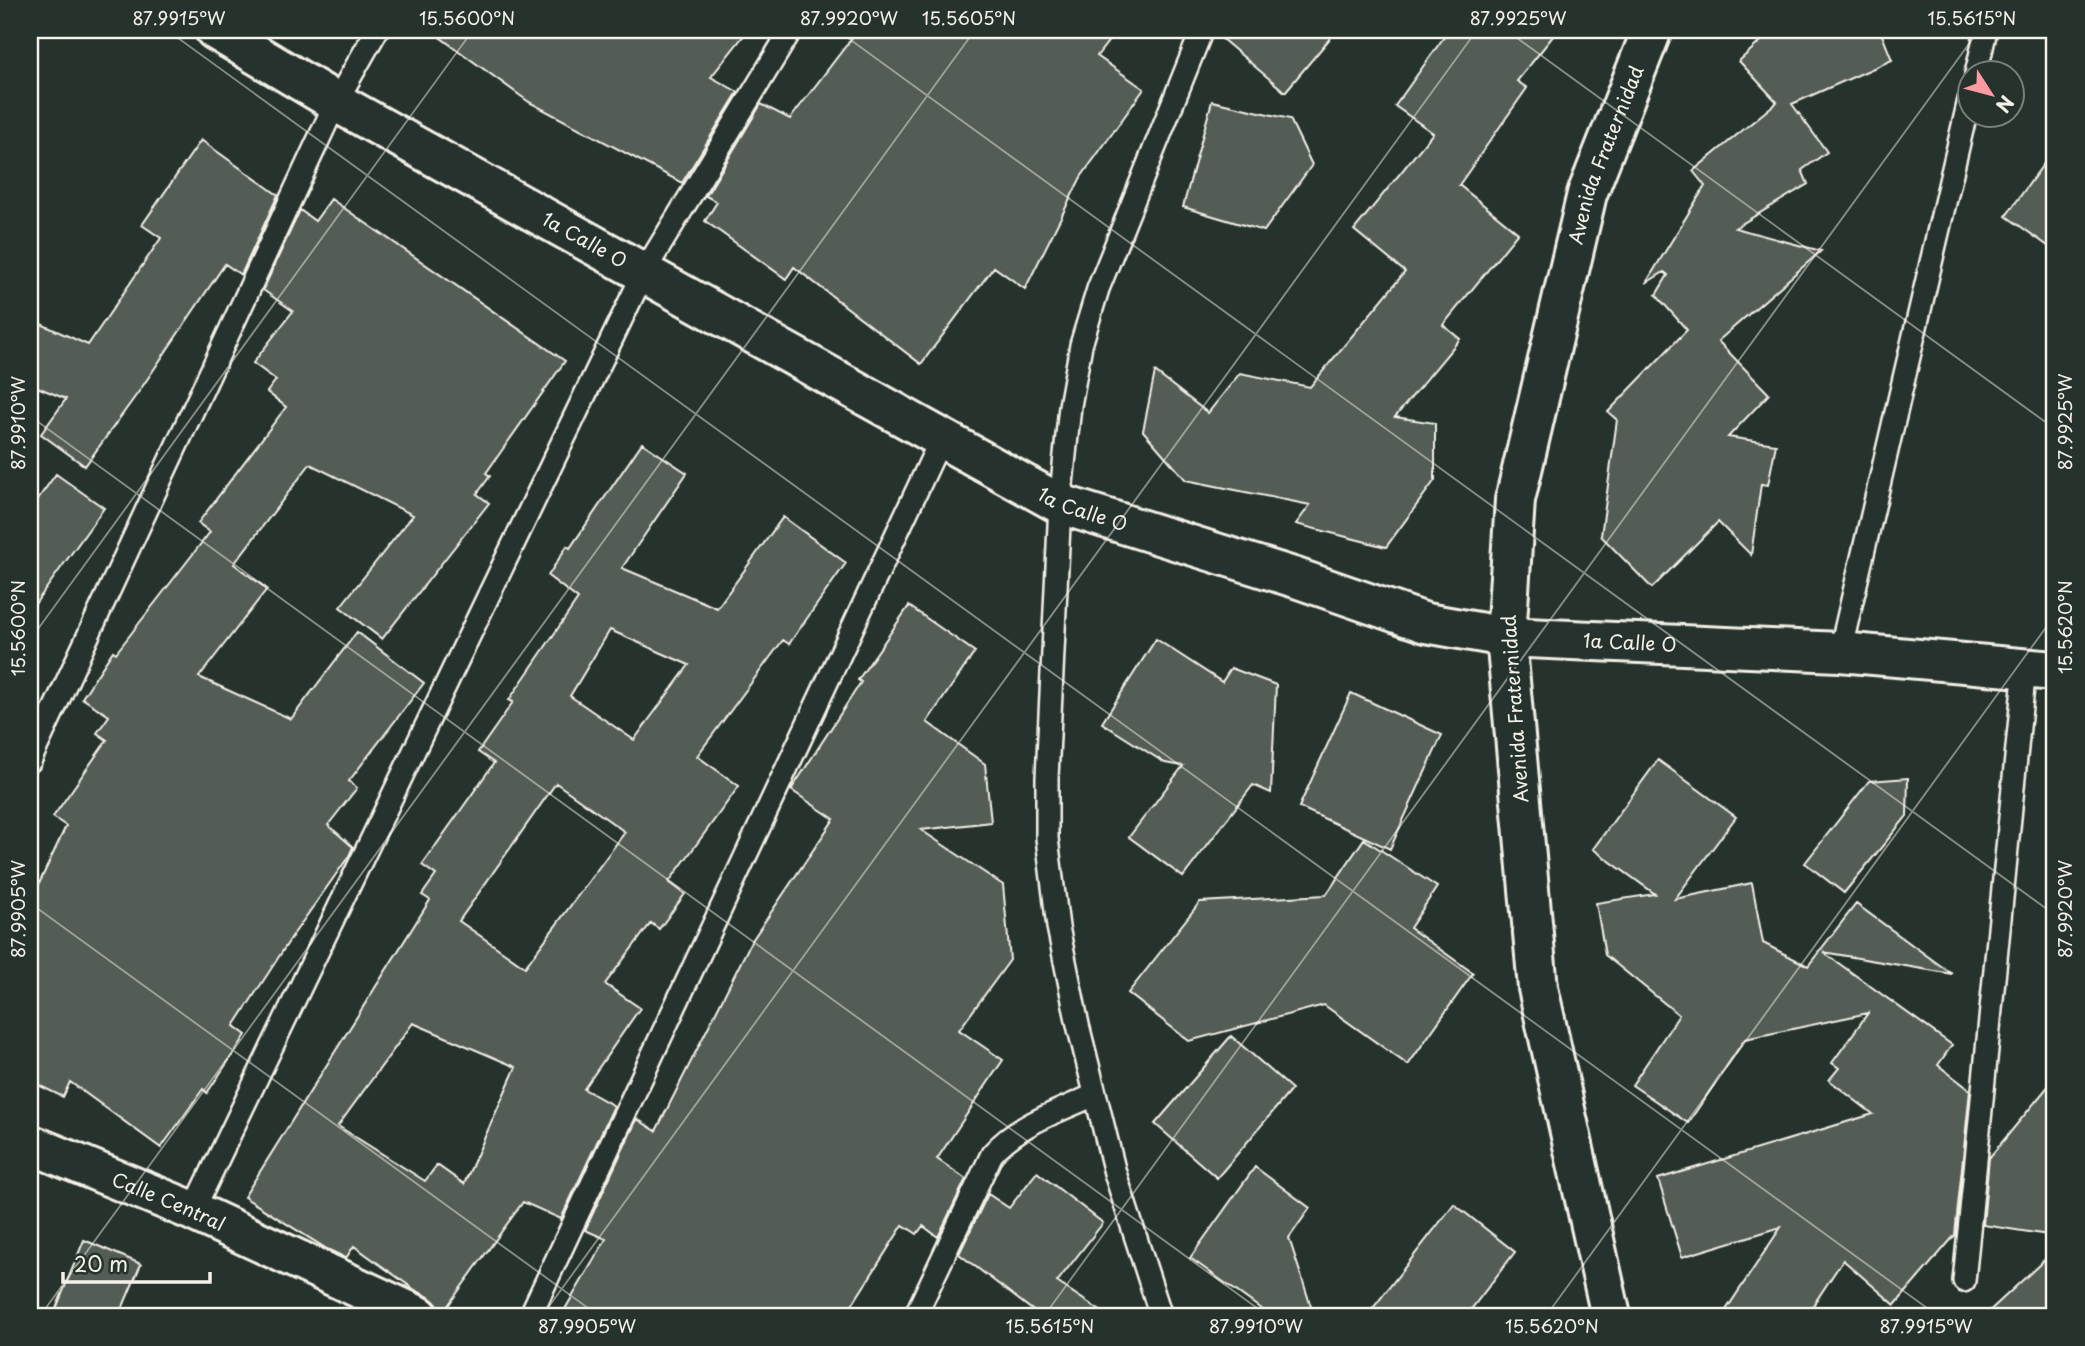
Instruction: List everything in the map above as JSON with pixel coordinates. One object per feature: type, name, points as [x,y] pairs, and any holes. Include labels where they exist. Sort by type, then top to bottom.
[{"type":"street","name":"1a Calle O","points":[[215,30],[335,102],[1060,504],[1296,578],[1426,623],[1506,637],[1839,652],[2040,669]]},
{"type":"street","name":"Avenida Fraternidad","points":[[1611,1316],[1538,988],[1506,637],[1515,500],[1587,194],[1652,30]]},
{"type":"street","name":"Calle Central","points":[[30,1143],[193,1211],[395,1312]]},
{"type":"lane","points":[[30,761],[335,102],[377,30]]},
{"type":"lane","points":[[193,1211],[644,272],[791,30]]},
{"type":"lane","points":[[1161,1316],[1115,1174],[1094,1095],[1058,927],[1047,838],[1047,778],[1060,504],[1070,406],[1081,345],[1098,289],[1202,30]]},
{"type":"lane","points":[[1979,60],[1986,30]]},
{"type":"lane","points":[[1839,652],[1962,130]]},
{"type":"lane","points":[[530,1316],[941,439]]},
{"type":"lane","points":[[1964,1282],[2040,669]]},
{"type":"lane","points":[[915,1316],[992,1154],[1019,1129],[1094,1095]]},
{"type":"building","points":[[430,30],[748,30],[711,77],[738,92],[682,183],[529,102]]},
{"type":"building","points":[[858,30],[1117,30],[1097,56],[1144,89],[1081,177],[1025,289],[994,267],[921,364],[794,267],[786,279],[705,221],[717,202],[706,196],[761,104],[790,119]]},
{"type":"building","points":[[1215,30],[1337,30],[1285,92],[1215,33]]},
{"type":"building","points":[[1449,30],[1558,30],[1517,81],[1527,88],[1459,185],[1518,233],[1443,325],[1460,339],[1395,417],[1435,423],[1435,480],[1386,547],[1296,524],[1310,505],[1186,480],[1143,431],[1155,372],[1208,413],[1240,373],[1310,387],[1405,272],[1354,230],[1433,133],[1395,106]]},
{"type":"building","points":[[1773,30],[1880,30],[1892,60],[1792,104],[1827,152],[1802,170],[1808,184],[1735,228],[1821,251],[1718,341],[1769,394],[1728,437],[1776,444],[1768,485],[1761,484],[1751,555],[1718,522],[1652,588],[1601,536],[1617,420],[1608,412],[1687,330],[1656,295],[1668,275],[1664,272],[1646,283],[1705,186],[1693,171],[1777,102],[1739,61]]},
{"type":"building","points":[[1212,101],[1290,119],[1312,165],[1264,231],[1183,207]]},
{"type":"building","points":[[201,140],[278,195],[241,275],[225,264],[85,466],[41,434],[66,399],[30,384],[30,319],[88,345],[161,238],[142,225]]},
{"type":"building","points":[[2055,148],[2055,251],[2006,216]]},
{"type":"building","points":[[331,199],[565,361],[486,473],[490,476],[477,494],[489,503],[382,639],[340,607],[413,515],[310,464],[234,564],[267,589],[199,677],[291,719],[357,632],[424,683],[349,781],[357,788],[328,825],[353,847],[349,856],[293,935],[234,1026],[246,1035],[207,1093],[203,1089],[161,1148],[70,1082],[63,1097],[30,1081],[30,903],[66,826],[53,817],[107,740],[97,733],[109,716],[82,698],[113,651],[116,653],[210,532],[198,523],[286,407],[267,392],[276,380],[253,363],[293,311],[263,290],[300,210],[315,221]]},
{"type":"building","points":[[642,443],[687,473],[622,568],[717,608],[783,517],[846,563],[789,644],[783,640],[697,756],[739,786],[669,882],[685,894],[659,929],[651,923],[605,984],[640,1008],[584,1089],[614,1106],[561,1219],[523,1202],[444,1311],[429,1297],[354,1246],[346,1258],[244,1197],[430,900],[422,895],[436,875],[422,865],[494,763],[478,752],[513,702],[509,700],[578,599],[548,576],[567,546],[570,548]],"holes":[[[610,630],[689,665],[634,740],[570,696]],[[556,783],[625,832],[525,967],[459,921]],[[413,1023],[516,1067],[464,1184],[437,1165],[425,1181],[338,1126]]]},
{"type":"building","points":[[56,474],[104,508],[30,611],[30,510]]},
{"type":"building","points":[[909,606],[975,652],[927,722],[985,764],[991,822],[921,830],[1003,885],[1010,960],[959,1030],[1003,1060],[937,1159],[966,1179],[938,1237],[923,1226],[917,1234],[903,1225],[845,1316],[561,1316],[606,1239],[585,1230],[637,1119],[656,1131],[751,942],[834,819],[791,790],[861,682],[858,680]]},
{"type":"building","points":[[1156,639],[1222,682],[1231,668],[1276,685],[1271,793],[1253,785],[1183,877],[1129,837],[1183,766],[1165,763],[1102,723]]},
{"type":"building","points":[[1351,693],[1442,735],[1390,849],[1299,807]]},
{"type":"building","points":[[1658,760],[1736,817],[1675,899],[1752,883],[1763,943],[1808,966],[1856,904],[1952,974],[1823,952],[1952,1045],[1938,1065],[1970,1090],[1955,1235],[1895,1305],[1843,1260],[1806,1316],[1722,1316],[1781,1227],[1682,1257],[1658,1179],[1873,1114],[1829,1080],[1839,1068],[1832,1063],[1868,1013],[1745,1039],[1688,1123],[1632,1085],[1679,1015],[1605,955],[1596,903],[1655,894],[1593,849]]},
{"type":"building","points":[[1908,778],[1907,816],[1844,893],[1805,863],[1869,781]]},
{"type":"building","points":[[1364,839],[1437,887],[1410,928],[1473,973],[1408,1065],[1324,1005],[1189,1041],[1128,993],[1200,902],[1326,895]]},
{"type":"building","points":[[1231,1036],[1292,1089],[1217,1178],[1155,1124]]},
{"type":"building","points":[[2055,1078],[2055,1236],[1983,1225],[1989,1158]]},
{"type":"building","points":[[1255,1167],[1310,1208],[1289,1238],[1314,1316],[1271,1316],[1190,1258]]},
{"type":"building","points":[[1037,1172],[1103,1223],[1057,1282],[1108,1316],[1040,1316],[959,1254],[988,1194],[1009,1208]]},
{"type":"building","points":[[1454,1204],[1515,1252],[1466,1316],[1367,1316]]},
{"type":"building","points":[[84,1240],[141,1264],[119,1316],[53,1316]]},
{"type":"building","points":[[2055,1250],[2055,1316],[1984,1316]]}]
